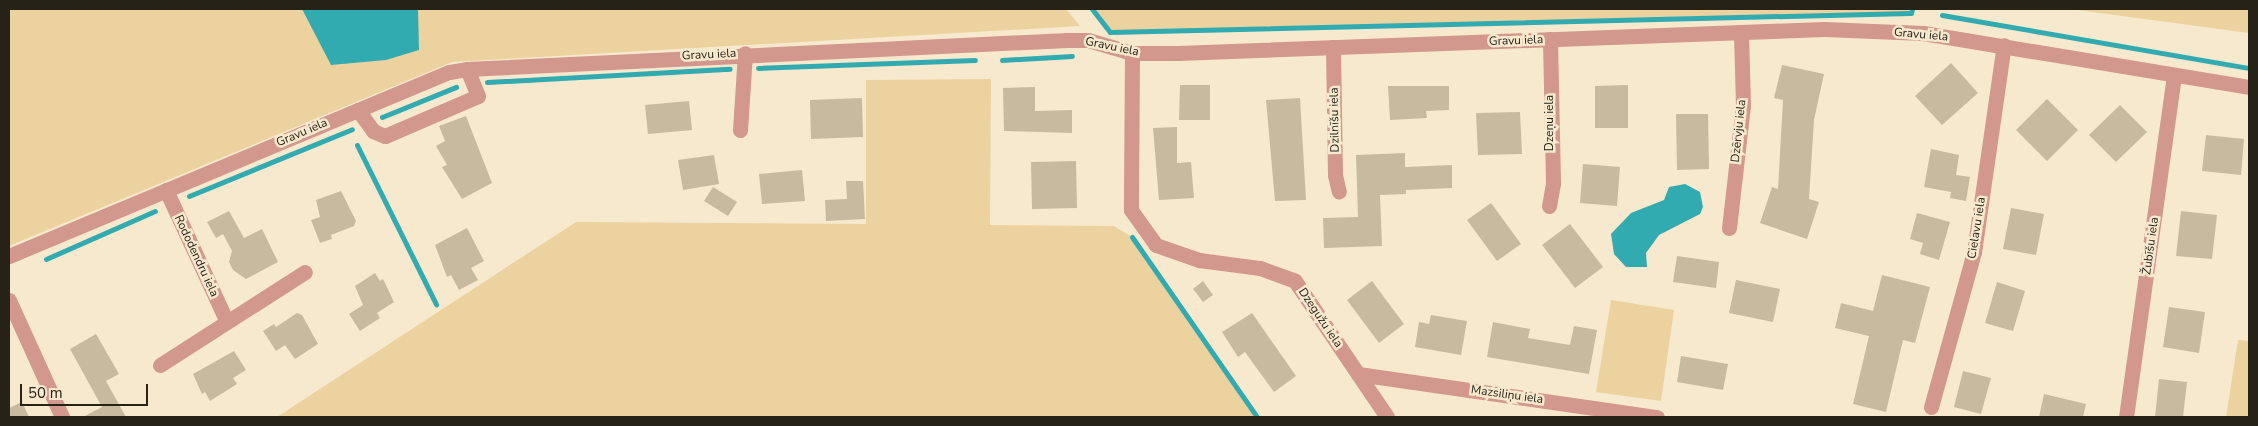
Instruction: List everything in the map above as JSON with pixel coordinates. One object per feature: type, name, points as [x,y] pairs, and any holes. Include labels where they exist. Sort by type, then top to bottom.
[{"type":"street","name":"Gravu iela","points":[[9,256],[449,72],[468,69],[745,53],[1066,40],[1088,40],[1132,53],[1824,29],[1923,33],[2249,87]]},
{"type":"street","name":"Dzērvju iela","points":[[1729,228],[1743,104],[1741,33]]},
{"type":"street","name":"Dzeņu iela","points":[[1549,206],[1553,183],[1550,39]]},
{"type":"street","name":"Cielavu iela","points":[[1931,407],[1974,252],[2004,45]]},
{"type":"street","name":"Dzilnīšu iela","points":[[1334,47],[1335,175],[1340,192]]},
{"type":"street","points":[[740,130],[745,53]]},
{"type":"street","name":"Dzegužu iela","points":[[1132,53],[1131,210],[1156,245],[1199,260],[1260,268],[1295,281],[1387,417]]},
{"type":"street","points":[[358,110],[373,131],[385,136],[478,96],[468,69]]},
{"type":"street","name":"Žubīšu iela","points":[[2126,417],[2174,75]]},
{"type":"street","name":"Rododendru iela","points":[[166,190],[227,322]]},
{"type":"street","points":[[160,365],[305,272]]},
{"type":"street","points":[[9,300],[62,417]]},
{"type":"street","name":"Mazsiliņu iela","points":[[1358,374],[1657,417]]},
{"type":"shaded area","points":[[9,9],[1066,9],[1080,26],[452,62],[9,246]]},
{"type":"shaded area","points":[[1092,9],[1912,9],[1911,13],[1110,32]]},
{"type":"shaded area","points":[[2070,9],[2249,9],[2249,33]]},
{"type":"shaded area","points":[[991,79],[990,225],[1114,226],[1132,237],[1257,417],[277,417],[576,222],[866,224],[866,80]]},
{"type":"shaded area","points":[[1611,300],[1674,310],[1661,401],[1596,392]]},
{"type":"shaded area","points":[[2238,340],[2249,341],[2249,417],[2226,417]]},
{"type":"water","points":[[302,9],[418,9],[419,50],[386,60],[331,65]]},
{"type":"water","points":[[1685,184],[1700,192],[1703,207],[1700,214],[1659,235],[1646,253],[1647,267],[1626,267],[1614,254],[1611,234],[1631,213],[1664,200],[1669,187]]},
{"type":"building","points":[[1951,63],[1978,93],[1942,125],[1915,96]]},
{"type":"building","points":[[1782,65],[1824,74],[1814,120],[1809,199],[1819,202],[1807,239],[1760,223],[1772,187],[1778,189],[1783,100],[1774,98]]},
{"type":"building","points":[[1180,85],[1210,85],[1210,120],[1179,120]]},
{"type":"building","points":[[1628,85],[1628,128],[1595,128],[1595,86]]},
{"type":"building","points":[[1388,86],[1449,86],[1449,110],[1426,111],[1427,118],[1390,120]]},
{"type":"building","points":[[1035,87],[1035,111],[1072,110],[1072,133],[1004,131],[1003,88]]},
{"type":"building","points":[[862,98],[863,137],[811,139],[810,100]]},
{"type":"building","points":[[1300,98],[1306,200],[1275,201],[1266,100]]},
{"type":"building","points":[[2047,99],[2078,130],[2047,161],[2016,130]]},
{"type":"building","points":[[689,101],[692,130],[648,134],[645,105]]},
{"type":"building","points":[[2120,105],[2147,132],[2116,162],[2089,135]]},
{"type":"building","points":[[1520,112],[1522,154],[1478,155],[1476,113]]},
{"type":"building","points":[[1676,114],[1708,114],[1709,169],[1677,170]]},
{"type":"building","points":[[466,116],[492,183],[462,199],[442,167],[447,165],[436,146],[445,141],[439,126]]},
{"type":"building","points":[[1177,127],[1177,163],[1191,162],[1194,198],[1159,200],[1153,128]]},
{"type":"building","points":[[2206,135],[2244,139],[2241,175],[2202,171]]},
{"type":"building","points":[[1931,149],[1959,155],[1956,175],[1970,177],[1966,201],[1950,198],[1951,192],[1924,187]]},
{"type":"building","points":[[1405,153],[1405,167],[1452,165],[1452,188],[1406,190],[1406,194],[1380,195],[1382,246],[1324,248],[1323,218],[1358,217],[1356,155]]},
{"type":"building","points":[[714,155],[719,184],[683,190],[678,160]]},
{"type":"building","points":[[1076,161],[1077,208],[1032,209],[1031,162]]},
{"type":"building","points":[[1583,164],[1620,167],[1617,206],[1580,203]]},
{"type":"building","points":[[802,170],[805,201],[762,204],[759,174]]},
{"type":"building","points":[[846,181],[863,181],[865,219],[826,221],[825,200],[847,199]]},
{"type":"building","points":[[713,187],[737,202],[728,216],[704,201]]},
{"type":"building","points":[[341,191],[356,221],[354,226],[331,235],[332,239],[320,243],[311,220],[320,217],[316,200]]},
{"type":"building","points":[[1491,203],[1521,244],[1497,261],[1467,220]]},
{"type":"building","points":[[2011,208],[2044,214],[2036,255],[2003,249]]},
{"type":"building","points":[[229,211],[244,238],[262,229],[278,262],[246,279],[233,270],[229,262],[232,251],[223,234],[216,238],[207,222]]},
{"type":"building","points":[[2181,211],[2217,215],[2212,259],[2176,256]]},
{"type":"building","points":[[1917,213],[1950,222],[1939,260],[1920,254],[1923,243],[1910,239]]},
{"type":"building","points":[[1570,224],[1603,267],[1575,288],[1542,245]]},
{"type":"building","points":[[467,228],[484,261],[471,268],[478,280],[459,290],[451,275],[447,277],[435,245]]},
{"type":"building","points":[[1677,256],[1719,262],[1716,288],[1673,282]]},
{"type":"building","points":[[375,273],[380,281],[383,279],[394,302],[377,313],[380,318],[360,331],[349,314],[363,305],[355,286]]},
{"type":"building","points":[[1882,275],[1930,287],[1915,343],[1903,340],[1886,412],[1853,404],[1869,336],[1835,328],[1841,303],[1873,311]]},
{"type":"building","points":[[1736,280],[1780,289],[1773,322],[1729,313]]},
{"type":"building","points":[[1203,281],[1213,295],[1203,302],[1193,289]]},
{"type":"building","points":[[1372,281],[1404,324],[1379,343],[1347,300]]},
{"type":"building","points":[[1997,282],[2025,291],[2013,331],[1985,323]]},
{"type":"building","points":[[2169,307],[2205,312],[2199,353],[2163,347]]},
{"type":"building","points":[[297,313],[302,315],[318,344],[295,359],[285,345],[276,351],[263,331],[274,324],[276,327]]},
{"type":"building","points":[[1252,313],[1296,376],[1274,392],[1245,352],[1238,357],[1222,332]]},
{"type":"building","points":[[1431,315],[1467,321],[1461,355],[1415,347],[1419,322],[1429,324]]},
{"type":"building","points":[[1493,322],[1530,329],[1528,338],[1570,345],[1574,326],[1597,330],[1589,374],[1487,357]]},
{"type":"building","points":[[96,334],[119,374],[106,381],[126,417],[83,417],[102,407],[70,349]]},
{"type":"building","points":[[234,351],[246,370],[233,378],[237,384],[210,401],[205,392],[202,394],[193,374]]},
{"type":"building","points":[[1681,356],[1728,364],[1723,390],[1677,382]]},
{"type":"building","points":[[1963,371],[1991,378],[1981,414],[1954,407]]},
{"type":"building","points":[[2159,379],[2187,382],[2183,417],[2155,417]]},
{"type":"building","points":[[2044,394],[2086,404],[2083,417],[2039,417]]},
{"type":"building","points":[[22,402],[29,417],[9,417],[9,408]]},
{"type":"waterway","points":[[1092,9],[1110,32],[1911,13],[1912,9]]},
{"type":"waterway","points":[[1942,15],[2249,68]]},
{"type":"waterway","points":[[1002,60],[1072,56]]},
{"type":"waterway","points":[[758,68],[975,60]]},
{"type":"waterway","points":[[487,82],[730,69]]},
{"type":"waterway","points":[[382,117],[456,87]]},
{"type":"waterway","points":[[189,196],[352,129]]},
{"type":"waterway","points":[[357,145],[436,304]]},
{"type":"waterway","points":[[46,259],[155,211]]},
{"type":"waterway","points":[[1132,237],[1257,417]]}]
